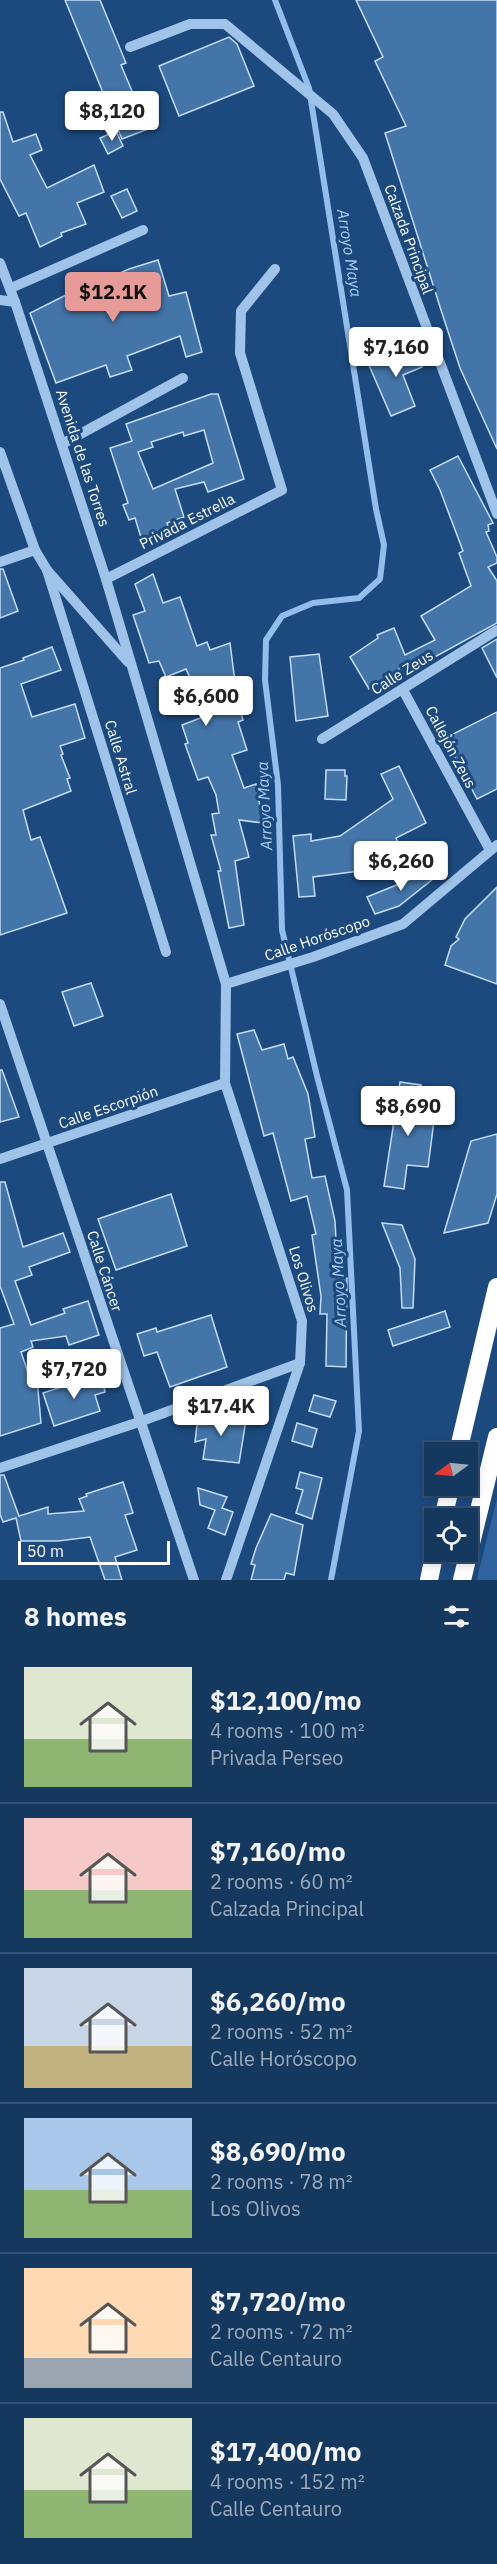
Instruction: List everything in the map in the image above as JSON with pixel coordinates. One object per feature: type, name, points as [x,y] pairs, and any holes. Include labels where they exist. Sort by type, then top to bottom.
[{"type":"highway","points":[[460,1442],[497,1287]]},
{"type":"highway","points":[[462,1580],[497,1437]]},
{"type":"highway","points":[[429,1580],[433,1562]]},
{"type":"street","name":"Calzada Principal","points":[[130,47],[190,24],[225,24],[333,114],[363,158],[497,514]]},
{"type":"street","points":[[11,288],[143,230]]},
{"type":"street","name":"Avenida de las Torres","points":[[0,263],[11,288],[106,579],[226,984]]},
{"type":"street","name":"Privada Estrella","points":[[106,579],[282,490],[240,353],[241,311],[275,269]]},
{"type":"street","points":[[0,300],[15,302]]},
{"type":"street","points":[[62,444],[183,378]]},
{"type":"street","name":"Avenida de las Torres","points":[[0,452],[35,550],[47,570],[130,664]]},
{"type":"street","points":[[0,562],[35,550]]},
{"type":"street","name":"Calle Astral","points":[[47,570],[166,952]]},
{"type":"street","name":"Calle Zeus","points":[[322,739],[497,630]]},
{"type":"street","name":"Callejón Zeus","points":[[403,690],[493,848]]},
{"type":"street","name":"Calle Horóscopo","points":[[226,984],[313,957],[403,924],[493,848]]},
{"type":"street","name":"Los Olivos","points":[[226,984],[225,1083],[302,1321],[300,1363],[226,1580]]},
{"type":"street","name":"Calle Cáncer","points":[[0,1004],[194,1580]]},
{"type":"street","name":"Calle Escorpión","points":[[0,1159],[225,1083]]},
{"type":"street","points":[[0,1468],[139,1422],[300,1363]]},
{"type":"shaded area","points":[[497,1499],[497,1580],[477,1580],[479,1570]]},
{"type":"building","points":[[65,0],[100,0],[126,63],[121,65],[148,129],[122,139]]},
{"type":"building","points":[[356,0],[497,0],[497,449],[460,368],[385,133],[406,126],[375,61],[383,57]]},
{"type":"building","points":[[229,37],[237,44],[254,86],[179,116],[159,66]]},
{"type":"building","points":[[0,112],[3,112],[13,142],[36,134],[42,150],[30,155],[47,188],[94,165],[104,192],[77,203],[86,224],[61,233],[62,236],[40,247],[26,213],[19,216],[0,179]]},
{"type":"building","points":[[116,131],[123,146],[108,154],[100,138]]},
{"type":"building","points":[[127,189],[137,211],[122,218],[111,196]]},
{"type":"building","points":[[158,260],[169,296],[186,292],[202,352],[186,357],[180,336],[127,356],[132,370],[110,377],[106,365],[56,383],[30,313],[70,293],[66,279],[80,273],[86,290],[119,278],[118,274],[129,269]]},
{"type":"building","points":[[414,344],[422,367],[403,375],[415,406],[391,416],[368,363]]},
{"type":"building","points":[[211,394],[218,394],[244,479],[208,492],[204,482],[175,489],[184,517],[167,523],[170,533],[143,544],[135,518],[129,520],[123,505],[128,503],[110,448],[132,441],[126,424]],"holes":[[[204,430],[213,463],[153,489],[138,452],[153,447],[151,442],[183,432],[184,436]]]},
{"type":"building","points":[[458,456],[493,523],[488,525],[489,531],[486,532],[497,557],[497,563],[488,567],[497,581],[497,623],[411,670],[407,664],[369,689],[350,657],[378,638],[377,635],[394,628],[405,655],[435,640],[421,616],[471,586],[459,553],[463,551],[430,470]]},
{"type":"building","points":[[0,569],[3,569],[18,611],[0,618]]},
{"type":"building","points":[[153,574],[163,603],[180,597],[197,646],[207,642],[210,650],[230,643],[237,697],[243,720],[238,722],[247,750],[232,755],[244,788],[256,784],[263,823],[239,820],[249,857],[235,861],[244,925],[229,928],[218,871],[221,871],[211,835],[216,835],[212,814],[219,813],[216,795],[208,777],[198,780],[185,744],[188,743],[182,725],[203,717],[190,678],[186,669],[166,677],[159,661],[149,663],[133,615],[145,611],[135,584]]},
{"type":"building","points":[[497,639],[497,678],[482,648]]},
{"type":"building","points":[[52,647],[61,670],[21,684],[32,717],[75,704],[85,738],[60,746],[70,778],[67,779],[71,791],[23,810],[31,840],[40,837],[67,913],[0,935],[0,668]]},
{"type":"building","points":[[319,654],[328,716],[296,721],[290,657]]},
{"type":"building","points":[[497,712],[497,789],[477,799],[445,738]]},
{"type":"building","points":[[399,766],[426,823],[396,838],[407,865],[313,877],[315,896],[299,897],[293,836],[311,834],[311,841],[340,836],[393,799],[381,774]]},
{"type":"building","points":[[326,770],[345,770],[346,800],[325,799]]},
{"type":"building","points":[[441,867],[443,871],[399,906],[375,914],[367,897]]},
{"type":"building","points":[[497,887],[497,984],[445,965],[451,946],[459,939],[456,937],[465,919]]},
{"type":"building","points":[[91,983],[103,1016],[74,1026],[62,992]]},
{"type":"building","points":[[254,1030],[262,1050],[284,1044],[288,1059],[293,1057],[308,1094],[315,1137],[305,1139],[312,1178],[325,1176],[335,1221],[338,1278],[347,1278],[346,1367],[326,1366],[327,1314],[320,1314],[321,1296],[312,1235],[316,1234],[307,1196],[291,1201],[273,1133],[264,1136],[237,1034]]},
{"type":"building","points":[[0,1070],[2,1070],[19,1117],[0,1122]]},
{"type":"building","points":[[400,1082],[421,1085],[416,1117],[434,1121],[428,1167],[407,1165],[404,1189],[384,1186]]},
{"type":"building","points":[[497,1134],[497,1194],[488,1223],[444,1233],[471,1141]]},
{"type":"building","points":[[0,1182],[5,1182],[23,1247],[63,1233],[70,1252],[29,1267],[32,1275],[15,1281],[31,1325],[65,1313],[63,1309],[88,1301],[99,1335],[69,1345],[66,1336],[31,1341],[33,1347],[21,1352],[31,1381],[37,1379],[41,1423],[0,1436],[0,1328],[14,1324],[0,1286]]},
{"type":"building","points":[[171,1194],[187,1246],[116,1270],[98,1219]]},
{"type":"building","points":[[382,1223],[402,1225],[415,1259],[413,1308],[402,1308],[400,1268]]},
{"type":"building","points":[[445,1311],[450,1327],[393,1346],[388,1330]]},
{"type":"building","points":[[211,1315],[227,1367],[170,1387],[157,1352],[144,1356],[137,1334],[156,1328],[157,1332]]},
{"type":"building","points":[[101,1374],[105,1392],[95,1395],[100,1411],[54,1426],[43,1393]]},
{"type":"building","points":[[314,1395],[336,1401],[330,1417],[309,1411]]},
{"type":"building","points":[[206,1414],[246,1420],[239,1463],[203,1459],[206,1439],[195,1442],[198,1417]]},
{"type":"building","points":[[297,1423],[317,1429],[312,1447],[292,1441]]},
{"type":"building","points":[[300,1472],[322,1478],[312,1519],[296,1513],[303,1490],[296,1488]]},
{"type":"building","points":[[0,1475],[4,1475],[19,1516],[48,1507],[48,1514],[84,1511],[79,1499],[87,1496],[86,1494],[123,1482],[133,1513],[125,1515],[137,1550],[115,1557],[122,1580],[105,1580],[90,1537],[58,1541],[21,1541],[16,1518],[3,1522],[0,1514]]},
{"type":"building","points":[[198,1488],[227,1497],[222,1508],[233,1512],[225,1535],[208,1528],[215,1510],[200,1505]]},
{"type":"building","points":[[271,1514],[303,1525],[294,1575],[286,1573],[284,1580],[251,1580],[255,1565],[251,1564]]},
{"type":"waterway","name":"Arroyo Maya","points":[[275,0],[309,88],[376,509],[384,545],[380,579],[359,598],[313,603],[282,616],[266,640],[265,680],[278,785],[282,930],[347,1190],[359,1431],[331,1580]]}]
